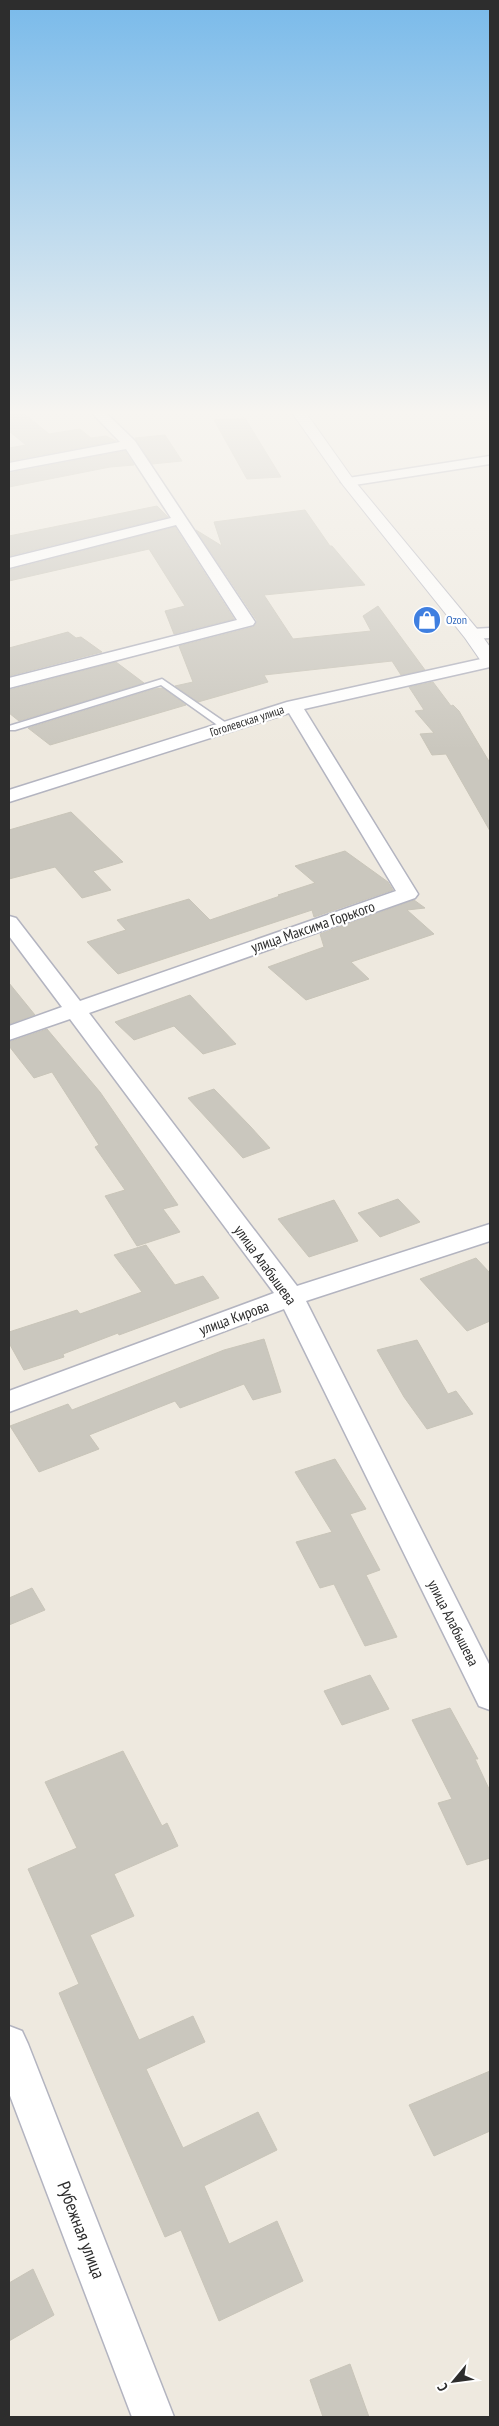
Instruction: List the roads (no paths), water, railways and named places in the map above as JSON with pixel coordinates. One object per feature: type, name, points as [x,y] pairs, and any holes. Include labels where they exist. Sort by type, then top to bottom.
[{"type":"street","points":[[9,562],[167,523]]},
{"type":"street","points":[[9,683],[247,622],[182,523]]},
{"type":"street","points":[[382,523],[472,634],[490,661]]},
{"type":"street","points":[[472,634],[490,633]]},
{"type":"street","name":"Гоголевская улица","points":[[9,796],[293,706],[490,661]]},
{"type":"street","name":"улица Максима Горького","points":[[9,1033],[408,894],[293,706]]},
{"type":"street","name":"улица Алабышева","points":[[9,922],[74,1011],[291,1297],[490,1697]]},
{"type":"street","name":"улица Кирова","points":[[9,1402],[291,1297],[490,1232]]},
{"type":"street","name":"Рубежная улица","points":[[9,2044],[153,2417]]},
{"type":"lane","points":[[12,728],[162,682],[226,727]]},
{"type":"place","name":"Ozon","points":[[427,620]]}]
